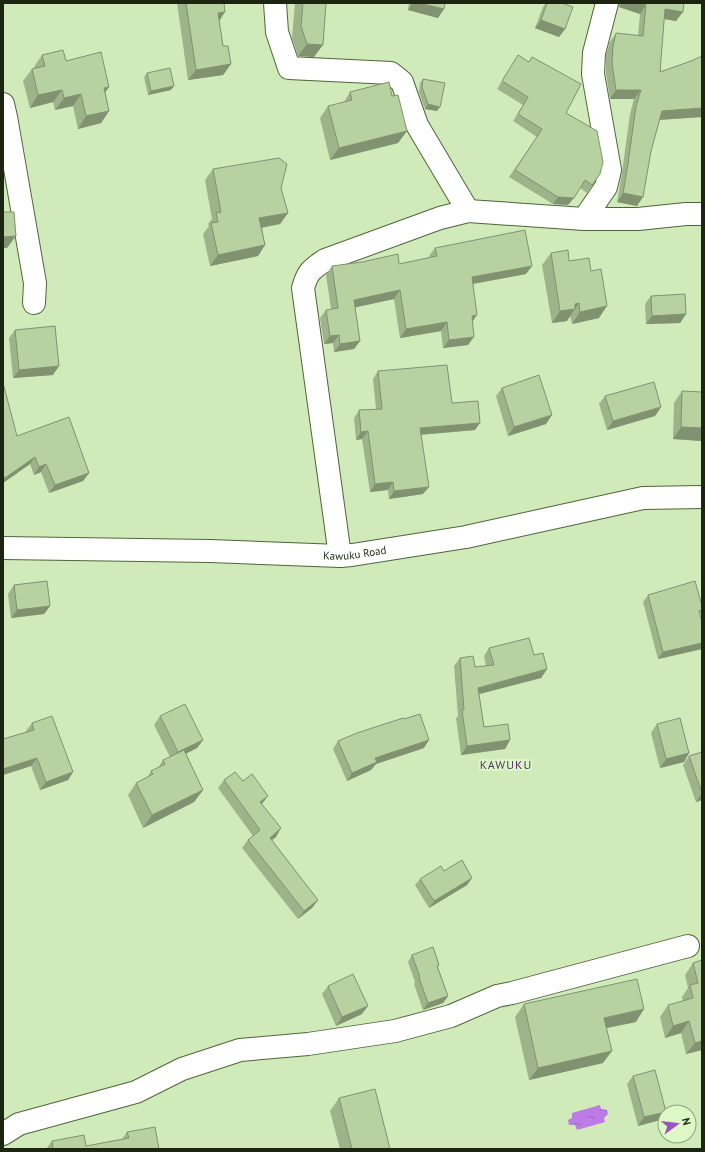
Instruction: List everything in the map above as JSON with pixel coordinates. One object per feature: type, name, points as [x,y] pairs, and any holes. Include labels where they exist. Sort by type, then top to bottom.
[{"type":"street","points":[[275,3],[277,32],[289,68],[391,72],[402,82],[416,125],[468,211]]},
{"type":"street","points":[[584,219],[606,187],[610,170],[593,74],[594,53],[607,3]]},
{"type":"street","points":[[3,104],[33,269],[35,283],[34,303]]},
{"type":"street","points":[[340,556],[303,288],[307,276],[311,270],[325,260],[440,218],[468,211],[584,219],[638,219],[686,214],[702,214]]},
{"type":"street","name":"Kawuku Road","points":[[3,548],[210,551],[340,556],[466,537],[643,498],[702,496]]},
{"type":"street","points":[[3,1134],[19,1124],[136,1092],[182,1068],[240,1050],[308,1044],[395,1031],[451,1016],[497,996],[688,946]]},
{"type":"water","points":[[600,1105],[601,1109],[607,1110],[608,1114],[604,1118],[605,1122],[577,1130],[575,1125],[569,1125],[568,1120],[572,1118],[572,1113]]},
{"type":"building","points":[[186,3],[224,3],[225,12],[218,13],[223,46],[228,46],[231,64],[196,70]]},
{"type":"building","points":[[303,3],[326,3],[323,45],[307,44],[301,26]]},
{"type":"building","points":[[419,3],[445,3],[444,9]]},
{"type":"building","points":[[547,3],[562,3],[573,7],[565,29],[541,20]]},
{"type":"building","points":[[640,3],[684,3],[683,12],[665,9],[660,72],[702,56],[702,108],[662,111],[651,151],[643,197],[623,193],[636,106],[641,90],[616,90],[612,64],[613,46],[616,33],[643,36],[646,5]]},
{"type":"building","points":[[63,50],[66,61],[101,52],[109,87],[104,88],[109,111],[86,116],[81,94],[64,98],[62,90],[38,95],[32,69],[45,66],[42,55]]},
{"type":"building","points":[[518,55],[529,62],[532,57],[581,84],[566,113],[597,131],[603,162],[600,174],[592,185],[585,180],[574,198],[558,197],[515,170],[542,129],[518,114],[528,97],[502,81]]},
{"type":"building","points":[[170,68],[174,86],[151,91],[147,73]]},
{"type":"building","points":[[423,79],[445,83],[440,107],[428,104],[422,87]]},
{"type":"building","points":[[389,82],[392,96],[398,95],[407,131],[339,148],[328,106],[352,100],[350,92]]},
{"type":"building","points":[[279,158],[287,164],[281,188],[288,213],[259,218],[265,245],[218,255],[211,223],[218,222],[216,213],[221,212],[213,169]]},
{"type":"building","points":[[3,212],[14,212],[16,236],[3,237]]},
{"type":"building","points":[[525,230],[532,266],[472,277],[477,315],[472,316],[474,337],[449,340],[447,322],[406,329],[400,290],[354,300],[360,341],[340,344],[339,335],[330,336],[326,310],[338,308],[332,266],[362,262],[398,254],[399,264],[437,256],[435,248]]},
{"type":"building","points":[[568,250],[569,261],[589,258],[591,271],[601,269],[607,306],[580,312],[579,303],[575,304],[575,309],[560,311],[551,253]]},
{"type":"building","points":[[685,294],[686,314],[652,316],[651,296]]},
{"type":"building","points":[[55,326],[59,366],[19,370],[15,330]]},
{"type":"building","points":[[447,365],[452,403],[478,401],[480,423],[420,428],[429,487],[394,491],[393,482],[375,484],[368,431],[361,432],[359,410],[382,409],[378,371]]},
{"type":"building","points":[[539,375],[552,415],[514,427],[502,388]]},
{"type":"building","points":[[654,382],[661,407],[613,421],[605,396]]},
{"type":"building","points":[[3,383],[17,436],[69,417],[89,473],[55,485],[46,464],[39,467],[35,457],[5,478],[3,475]]},
{"type":"building","points":[[682,391],[702,392],[702,428],[681,427]]},
{"type":"building","points":[[47,581],[50,606],[17,610],[14,585]]},
{"type":"building","points":[[695,581],[702,606],[702,610],[699,611],[702,622],[702,643],[663,652],[648,595]]},
{"type":"building","points":[[529,638],[534,655],[543,653],[547,669],[478,688],[484,727],[508,724],[510,740],[467,746],[462,710],[464,710],[460,658],[473,656],[475,667],[494,665],[489,648]]},
{"type":"building","points":[[185,704],[203,740],[178,752],[160,716]]},
{"type":"building","points":[[420,714],[429,740],[375,758],[377,762],[352,773],[338,741],[357,733]]},
{"type":"building","points":[[52,716],[73,772],[46,782],[37,758],[3,769],[3,739],[34,730],[32,723]]},
{"type":"building","points":[[680,718],[689,753],[666,759],[657,724]]},
{"type":"building","points":[[184,750],[203,790],[152,815],[136,783],[153,774],[151,771],[165,764],[163,760]]},
{"type":"building","points":[[702,752],[702,793],[689,756]]},
{"type":"building","points":[[235,772],[243,781],[252,774],[268,796],[260,802],[281,828],[270,838],[318,900],[304,911],[248,840],[260,830],[224,780]]},
{"type":"building","points":[[462,860],[472,878],[434,901],[420,879],[441,866],[444,871]]},
{"type":"building","points":[[433,947],[439,965],[437,966],[448,996],[428,1003],[412,955]]},
{"type":"building","points":[[702,960],[702,1041],[695,1043],[689,1021],[673,1026],[668,1005],[693,998],[690,985],[698,983],[693,963]]},
{"type":"building","points":[[353,974],[368,1006],[342,1017],[328,986]]},
{"type":"building","points":[[637,979],[644,1009],[604,1018],[612,1051],[538,1068],[524,1004]]},
{"type":"building","points":[[655,1070],[664,1104],[657,1104],[657,1114],[644,1117],[633,1076]]},
{"type":"building","points":[[375,1089],[390,1149],[352,1149],[339,1098]]},
{"type":"building","points":[[155,1127],[159,1149],[53,1149],[52,1141],[84,1135],[86,1146],[129,1138],[127,1132]]},
{"type":"district","name":"KAWUKU","points":[[506,764]]}]
